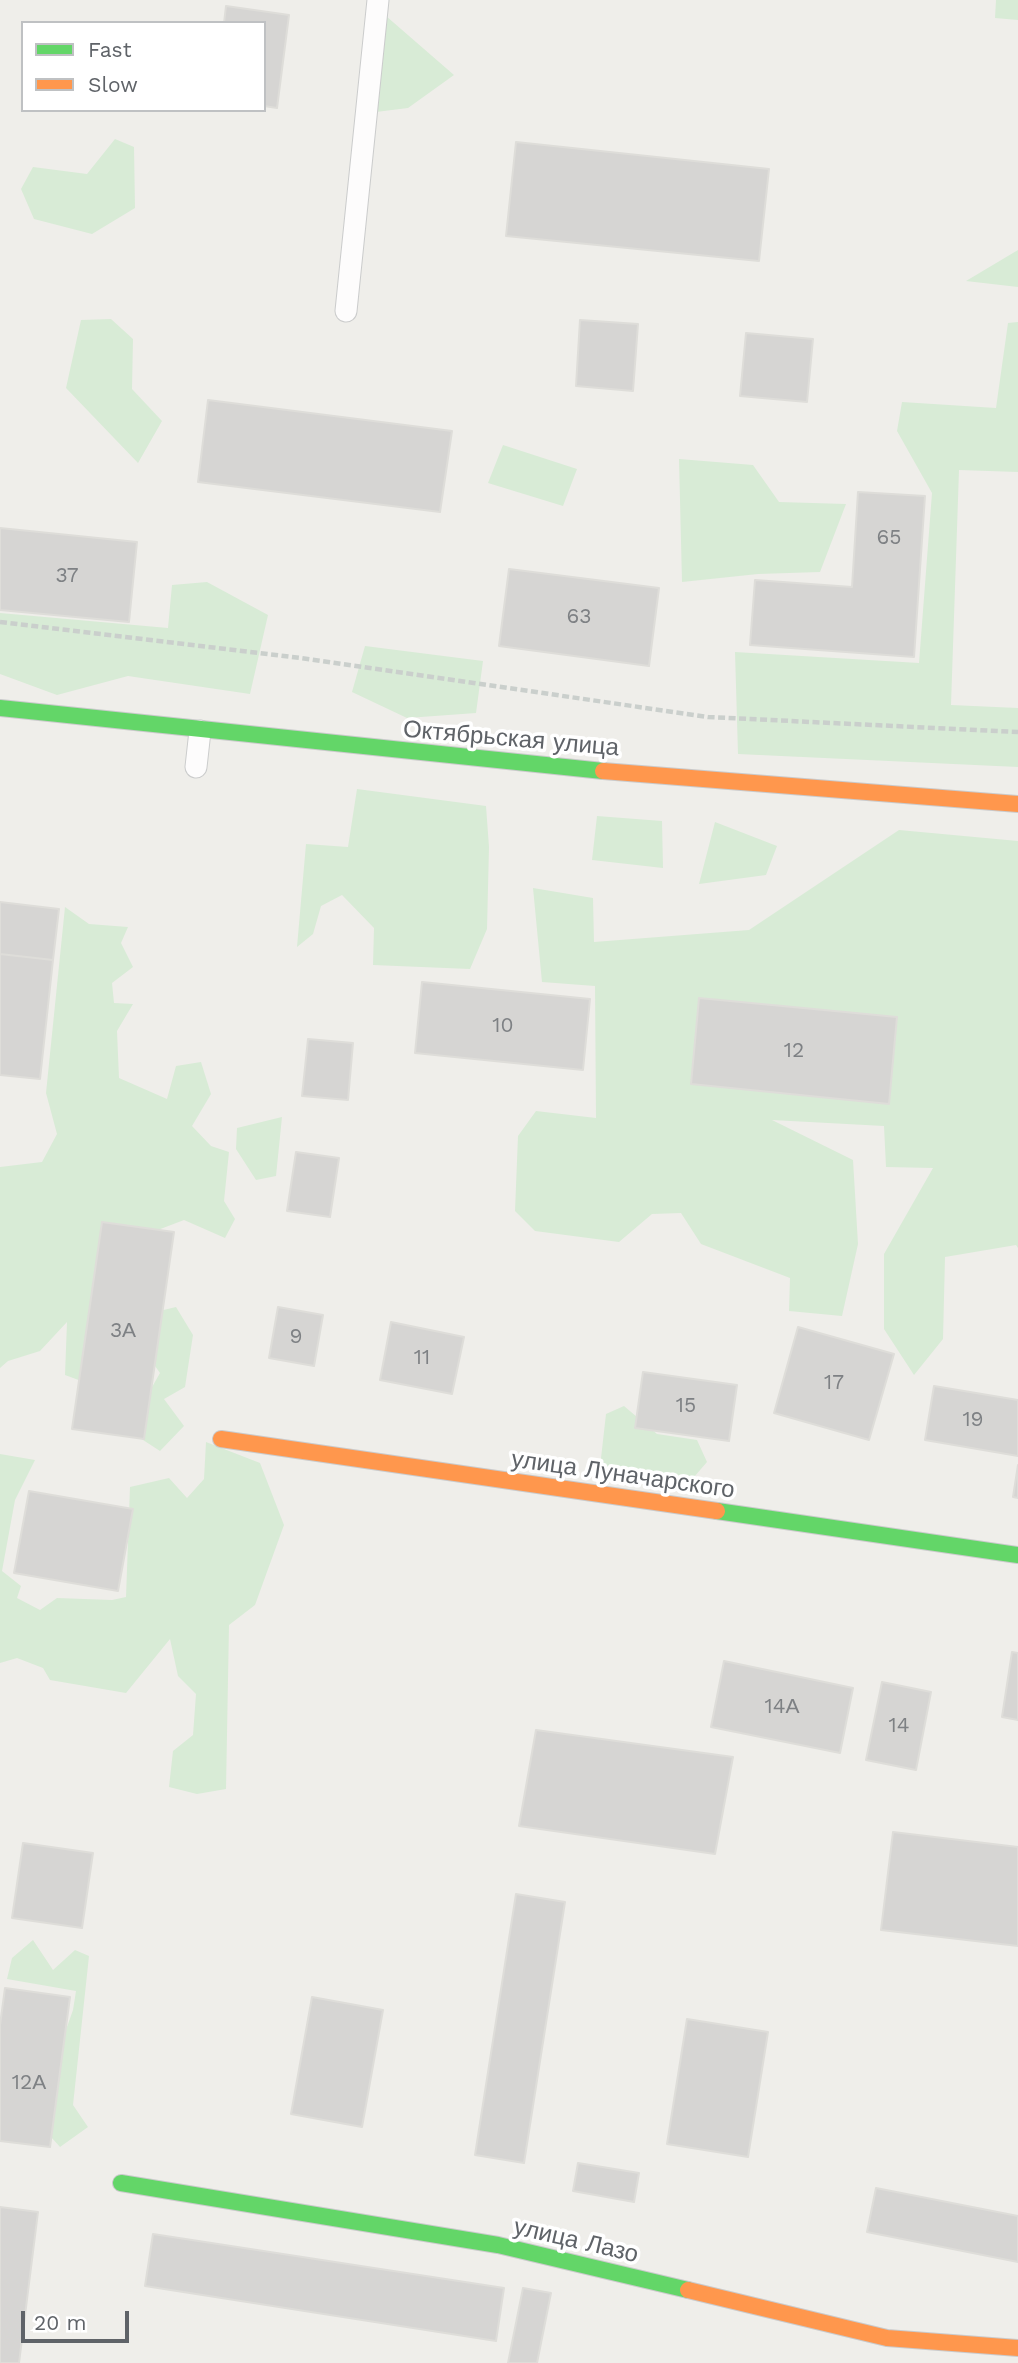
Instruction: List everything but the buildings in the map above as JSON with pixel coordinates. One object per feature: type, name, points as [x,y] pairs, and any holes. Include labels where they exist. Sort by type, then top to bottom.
[{"type":"street","name":"Октябрьская улица","points":[[0,708],[537,766],[1018,804]]},
{"type":"street","name":"улица Луначарского","points":[[221,1439],[1018,1556]]},
{"type":"street","name":"улица Лазо","points":[[121,2183],[498,2245],[887,2338],[1018,2348]]},
{"type":"lane","points":[[346,311],[378,0]]},
{"type":"lane","points":[[196,767],[200,731]]},
{"type":"path","points":[[0,622],[301,658],[708,717],[1018,732]]},
{"type":"green space","points":[[996,0],[1018,0],[1018,20],[995,18]]},
{"type":"green space","points":[[386,16],[454,75],[408,108],[376,112]]},
{"type":"green space","points":[[115,139],[134,147],[135,208],[92,234],[34,219],[21,189],[33,167],[87,174]]},
{"type":"green space","points":[[1018,250],[1018,287],[966,281]]},
{"type":"green space","points":[[111,319],[133,339],[132,389],[162,421],[138,463],[66,388],[81,320]]},
{"type":"green space","points":[[1018,322],[1018,472],[959,470],[951,705],[1018,708],[1018,767],[738,754],[735,652],[919,663],[932,493],[897,431],[902,402],[996,408],[1008,323]]},
{"type":"green space","points":[[503,445],[577,469],[563,506],[488,483]]},
{"type":"green space","points":[[679,459],[753,465],[779,502],[846,504],[820,572],[758,574],[682,582]]},
{"type":"green space","points":[[207,582],[268,615],[250,694],[128,676],[57,695],[0,674],[0,613],[168,628],[172,585]]},
{"type":"green space","points":[[365,646],[483,661],[476,713],[407,718],[352,692]]},
{"type":"green space","points":[[357,789],[486,806],[489,847],[487,929],[470,969],[373,965],[374,928],[342,895],[321,906],[313,934],[297,947],[306,844],[348,847]]},
{"type":"green space","points":[[597,816],[662,821],[663,868],[592,860]]},
{"type":"green space","points":[[715,822],[777,846],[766,875],[699,884]]},
{"type":"green space","points":[[899,830],[1018,841],[1018,1248],[1016,1245],[945,1257],[943,1339],[914,1375],[884,1329],[884,1254],[933,1168],[886,1167],[884,1126],[772,1120],[853,1160],[858,1244],[842,1316],[789,1311],[790,1278],[701,1244],[681,1213],[652,1214],[619,1242],[535,1231],[515,1211],[518,1136],[536,1111],[596,1118],[595,986],[542,982],[533,888],[593,898],[594,942],[749,930]]},
{"type":"green space","points":[[65,907],[89,924],[128,927],[121,943],[133,967],[112,983],[114,1003],[133,1004],[117,1031],[119,1078],[167,1099],[176,1066],[201,1062],[211,1094],[192,1126],[211,1146],[229,1152],[224,1201],[235,1219],[225,1238],[184,1220],[142,1236],[103,1389],[65,1375],[67,1322],[40,1351],[8,1361],[0,1368],[0,1167],[42,1162],[57,1134],[46,1093]]},
{"type":"green space","points":[[282,1117],[276,1176],[256,1180],[236,1149],[237,1128]]},
{"type":"green space","points":[[176,1307],[193,1335],[185,1387],[164,1399],[184,1426],[160,1451],[123,1427],[143,1403],[160,1373],[143,1349],[143,1315]]},
{"type":"green space","points":[[624,1406],[657,1434],[697,1440],[707,1462],[688,1484],[600,1467],[606,1414]]},
{"type":"green space","points":[[206,1442],[260,1463],[284,1525],[255,1605],[229,1625],[226,1789],[197,1794],[169,1787],[173,1751],[193,1735],[196,1694],[178,1676],[170,1639],[126,1693],[50,1680],[43,1668],[17,1658],[0,1663],[0,1454],[35,1460],[15,1500],[2,1571],[21,1586],[17,1598],[40,1610],[57,1598],[112,1600],[126,1597],[130,1487],[169,1478],[187,1498],[204,1479]]},
{"type":"green space","points":[[33,1940],[53,1970],[75,1950],[89,1956],[73,2105],[88,2127],[60,2147],[43,2128],[51,2072],[73,2010],[76,1991],[7,1979],[12,1958]]},
{"type":"traffic: fast","points":[[0,708],[603,771]]},
{"type":"traffic: fast","points":[[717,1511],[1018,1555]]},
{"type":"traffic: fast","points":[[121,2183],[498,2245],[688,2290]]},
{"type":"traffic: slow","points":[[603,771],[1018,804]]},
{"type":"traffic: slow","points":[[221,1439],[717,1511]]},
{"type":"traffic: slow","points":[[688,2290],[887,2338],[1018,2348]]}]
